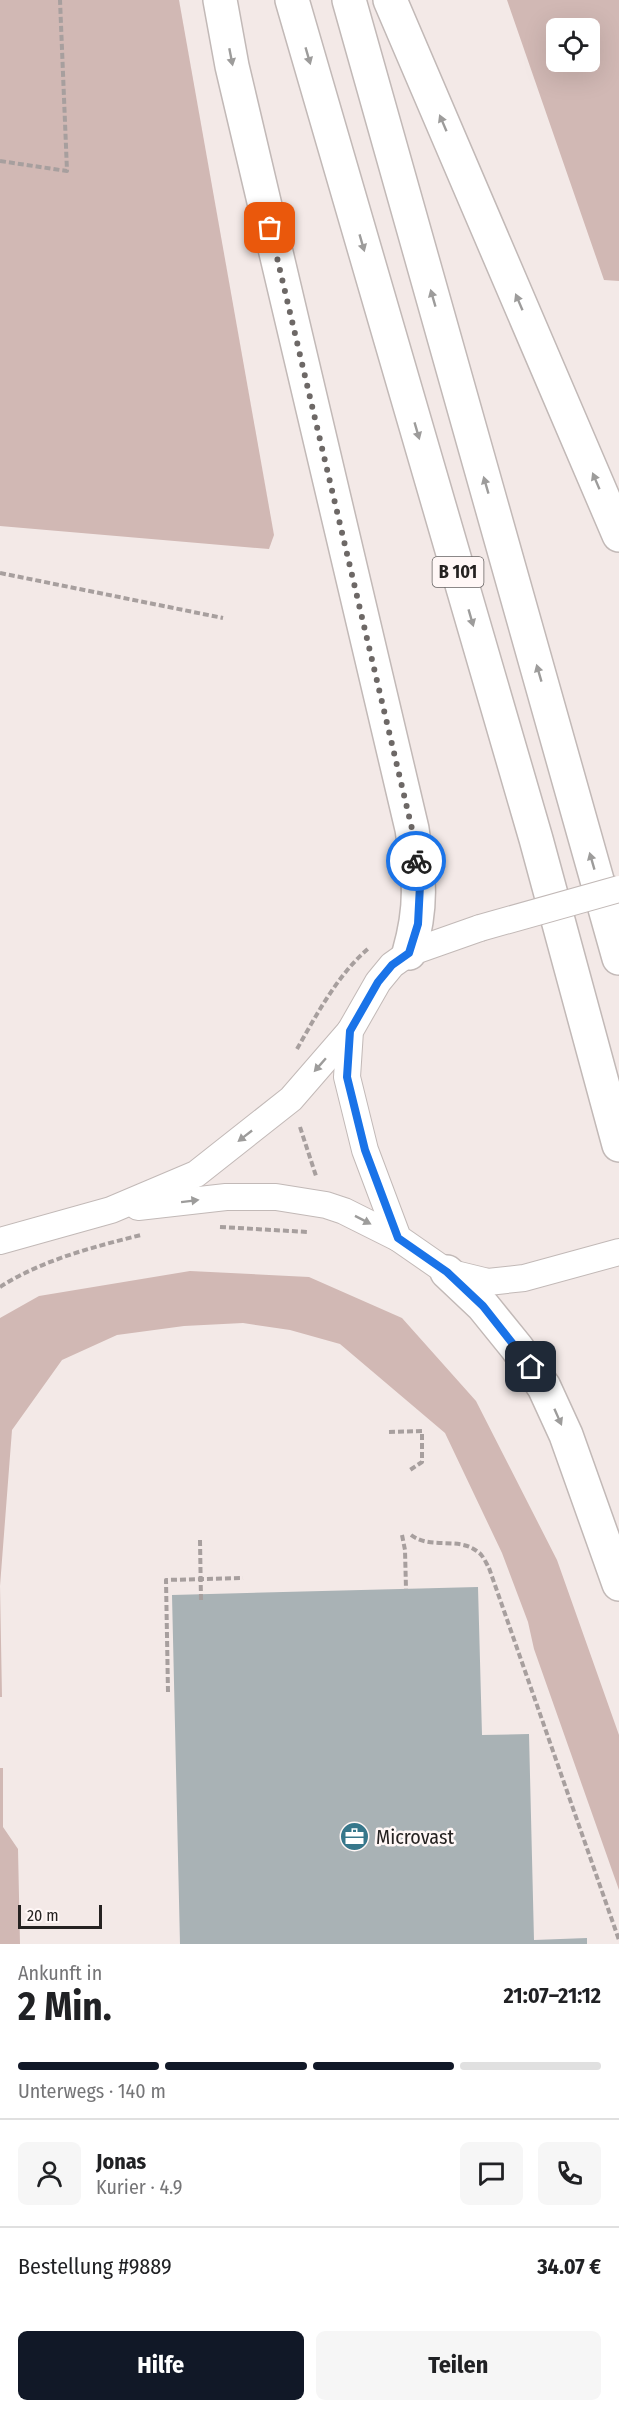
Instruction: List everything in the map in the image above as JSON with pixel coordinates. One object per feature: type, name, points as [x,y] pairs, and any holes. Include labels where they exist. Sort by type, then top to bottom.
[{"type":"highway","points":[[220,0],[232,66],[412,829],[420,885],[418,924],[409,953]]},
{"type":"highway","name":"B 101","points":[[292,0],[529,816],[619,1145]]},
{"type":"highway","name":"B 101","points":[[350,0],[619,958]]},
{"type":"highway","points":[[390,0],[619,535]]},
{"type":"highway","points":[[447,1272],[483,1306],[544,1386],[566,1435],[619,1584]]},
{"type":"street","points":[[0,1241],[111,1210],[196,1174],[291,1099],[350,1031],[378,982],[392,965],[409,953],[480,928],[619,889]]},
{"type":"street","points":[[350,1031],[347,1077],[365,1150],[398,1238]]},
{"type":"street","points":[[111,1210],[226,1197],[276,1197],[326,1205],[344,1211],[398,1238],[447,1272],[488,1282],[524,1278],[619,1252]]},
{"type":"path","points":[[0,161],[67,171],[60,0]]},
{"type":"path","points":[[0,573],[223,618]]},
{"type":"path","points":[[210,1227],[246,1227],[323,1233],[326,1205],[291,1099]]},
{"type":"path","points":[[0,1287],[46,1264],[150,1233]]},
{"type":"path","points":[[389,1432],[422,1431],[422,1462],[410,1470]]},
{"type":"path","points":[[402,1535],[405,1550],[406,1588]]},
{"type":"path","points":[[411,1535],[420,1542],[466,1545],[479,1552],[489,1568],[619,1940]]},
{"type":"path","points":[[200,1540],[201,1600]]},
{"type":"path","points":[[168,1692],[166,1580],[243,1578]]},
{"type":"shaded area","points":[[0,0],[179,0],[274,535],[269,549],[0,526]]},
{"type":"shaded area","points":[[507,0],[619,0],[619,281],[604,280]]},
{"type":"shaded area","points":[[190,1271],[309,1277],[402,1318],[476,1401],[557,1560],[619,1735],[619,1890],[534,1649],[528,1622],[502,1553],[445,1433],[340,1344],[290,1330],[243,1323],[184,1326],[117,1335],[62,1360],[12,1430],[0,1586],[0,1318],[39,1296]]},
{"type":"shaded area","points":[[0,1586],[2,1697],[0,1697]]},
{"type":"shaded area","points":[[0,1768],[3,1768],[3,1827],[18,1849],[20,1944],[0,1944]]},
{"type":"building","name":"Microvast","points":[[478,1587],[482,1735],[529,1734],[534,1940],[587,1938],[587,1944],[180,1944],[172,1595]]},
{"type":"way so far","points":[[270,228],[412,829],[416,861]]},
{"type":"place","name":"Microvast","points":[[355,1837]]},
{"type":"route","points":[[416,861],[420,885],[418,924],[409,953],[392,965],[378,982],[350,1031],[347,1077],[365,1150],[398,1238],[447,1272],[483,1306],[531,1367]]}]
